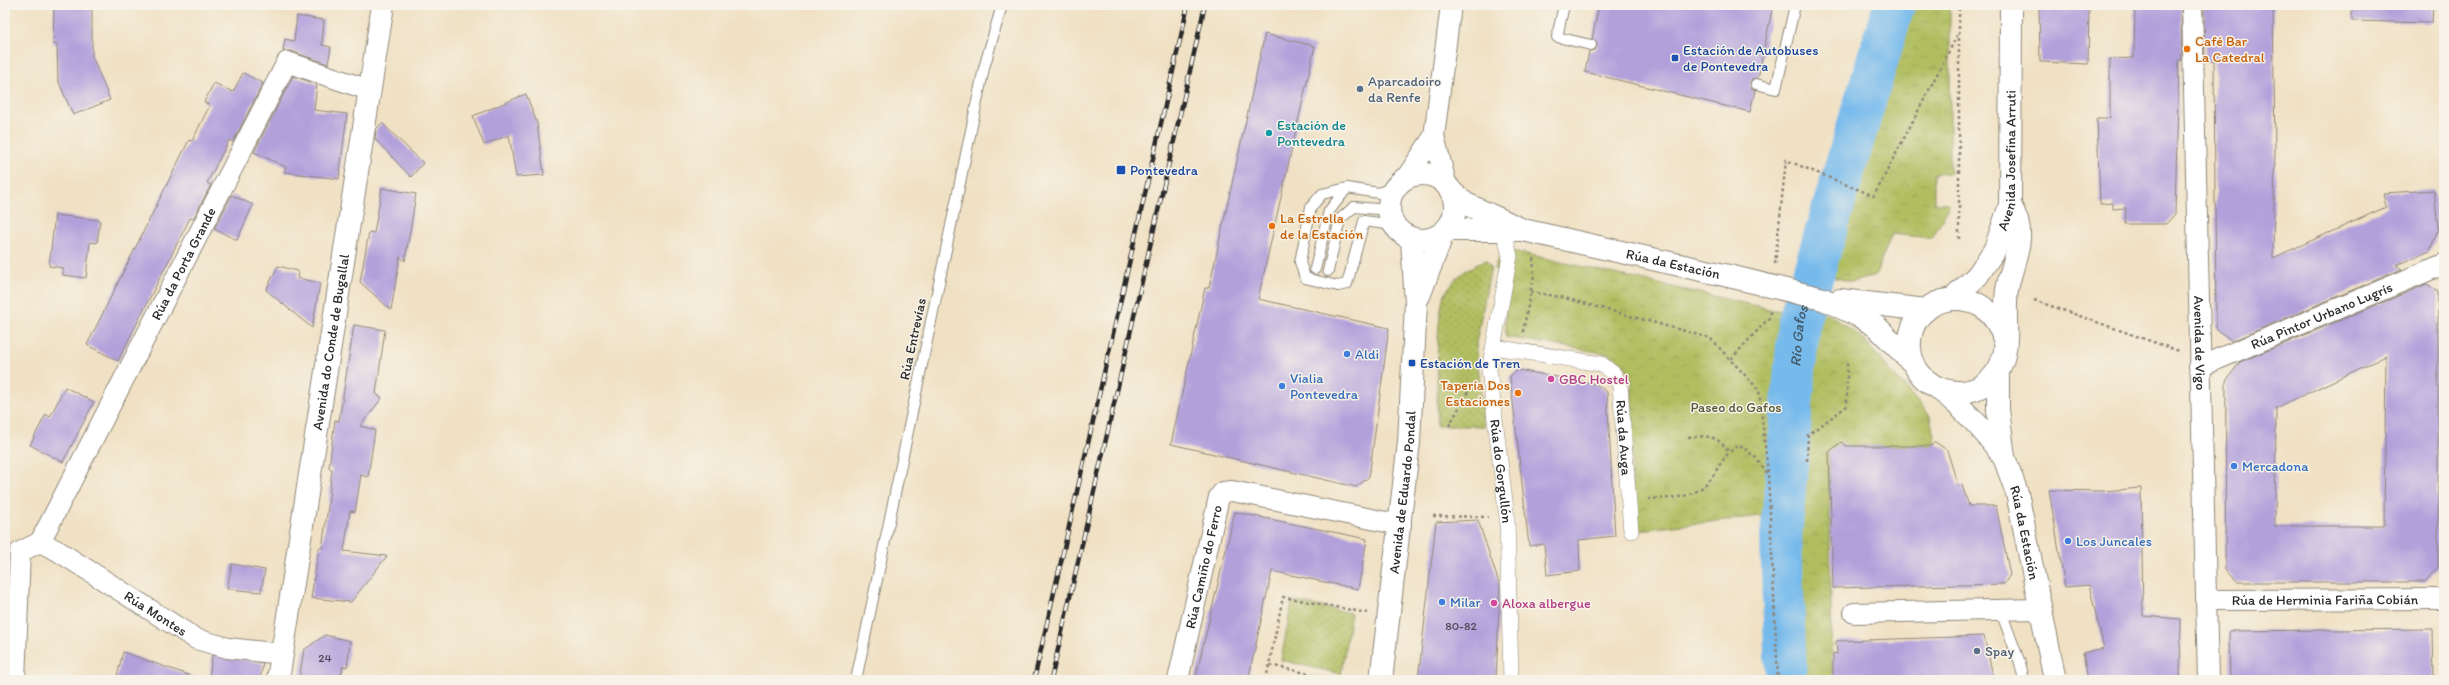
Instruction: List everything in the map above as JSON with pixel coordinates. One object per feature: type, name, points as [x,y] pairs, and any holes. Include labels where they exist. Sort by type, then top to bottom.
[{"type":"main road","name":"Avenida do Conde de Bugallal","points":[[278,680],[383,5]]},
{"type":"main road","name":"Avenida Josefina Arruti","points":[[1954,298],[1978,275],[1995,250],[2010,205],[2011,5]]},
{"type":"main road","points":[[1416,174],[1426,174],[1449,187],[1455,203],[1455,214],[1445,232],[1433,239],[1422,241],[1412,239],[1402,234],[1391,218],[1390,196],[1402,181],[1416,174]]},
{"type":"main road","name":"Rúa da Estación","points":[[1449,187],[1466,204],[1509,226],[1733,277],[1822,299],[1926,310]]},
{"type":"main road","points":[[2005,343],[1998,322],[1983,305],[1969,300],[1954,298],[1939,302],[1926,310],[1917,320],[1911,334],[1910,348],[1912,362],[1919,374],[1928,383],[1940,390],[1956,393],[1973,391],[1987,383],[1998,370],[2004,357],[2005,343],[2007,290],[2018,245],[2018,224],[2010,205]]},
{"type":"main road","name":"Rúa da Estación","points":[[1445,232],[1509,226]]},
{"type":"main road","name":"Avenida de Eduardo Pondal","points":[[1416,303],[1445,232]]},
{"type":"main road","name":"Avenida de Eduardo Pondal","points":[[1381,680],[1401,525],[1409,442],[1416,303],[1412,239]]},
{"type":"main road","name":"Rúa da Estación","points":[[1822,299],[1861,317],[1877,327],[1912,362]]},
{"type":"main road","name":"Rúa da Estación","points":[[1998,370],[1998,410],[2004,457],[2017,493],[2055,680]]},
{"type":"main road","name":"Rúa da Estación","points":[[1940,390],[1965,410],[1982,427],[2004,457]]},
{"type":"street","points":[[1449,187],[1434,136],[1452,5]]},
{"type":"street","name":"Avenida de Vigo","points":[[2192,5],[2199,367],[2208,680]]},
{"type":"street","name":"Rúa da Porta Grande","points":[[40,542],[287,62],[369,90]]},
{"type":"street","points":[[1402,181],[1434,136]]},
{"type":"street","name":"Rúa do Gorgullón","points":[[1509,226],[1510,256],[1489,370],[1507,518],[1511,680]]},
{"type":"street","name":"Rúa Pintor Urbano Lugrís","points":[[2199,367],[2444,264]]},
{"type":"street","name":"Rúa da Auga","points":[[1494,346],[1601,364],[1614,374],[1620,386],[1630,531]]},
{"type":"street","name":"Rúa Camiño do Ferro","points":[[1178,680],[1219,497],[1224,492],[1232,491],[1401,525]]},
{"type":"street","points":[[15,680],[12,552],[40,542]]},
{"type":"street","name":"Rúa Montes","points":[[40,542],[58,551],[196,639],[228,648],[282,654]]},
{"type":"street","name":"Rúa de Herminia Fariña Cobián","points":[[2206,600],[2444,599]]},
{"type":"street","points":[[1854,613],[2041,609]]},
{"type":"lane","name":"Rúa Entrevías","points":[[856,680],[984,68],[1002,5]]},
{"type":"lane","points":[[1564,5],[1557,37],[1590,45]]},
{"type":"lane","points":[[1756,84],[1776,89],[1795,5]]},
{"type":"lane","points":[[1391,218],[1364,221],[1347,284],[1338,286],[1305,278],[1300,262],[1311,207],[1322,194],[1347,188],[1379,193],[1402,181]]},
{"type":"lane","points":[[1315,269],[1329,211],[1347,188]]},
{"type":"lane","points":[[1328,271],[1340,219],[1354,207],[1391,218]]},
{"type":"lane","points":[[2000,609],[2020,663],[2024,680]]},
{"type":"path","points":[[1959,239],[1960,5]]},
{"type":"path","points":[[1775,270],[1786,160],[1874,196],[1959,32]]},
{"type":"path","points":[[1520,351],[1534,275],[1533,250]]},
{"type":"path","points":[[1530,292],[1561,297],[1710,338],[1759,390],[1768,473],[1778,680]]},
{"type":"path","points":[[2034,300],[2178,350],[2199,367]]},
{"type":"path","points":[[1731,359],[1770,317],[1771,301]]},
{"type":"path","points":[[1807,461],[1808,435],[1847,406],[1847,363]]},
{"type":"path","points":[[1449,426],[1469,390]]},
{"type":"path","points":[[1688,438],[1707,436],[1721,440],[1728,451]]},
{"type":"path","points":[[1628,500],[1676,498],[1698,492],[1710,481],[1728,451],[1740,444],[1755,457],[1768,473]]},
{"type":"path","points":[[1433,516],[1507,518]]},
{"type":"path","points":[[1266,680],[1283,598],[1372,614]]},
{"type":"path","points":[[1270,665],[1337,680]]},
{"type":"path","points":[[1305,680],[1307,673]]},
{"type":"green space","points":[[1900,5],[1950,5],[1950,173],[1934,174],[1934,203],[1949,203],[1948,209],[1932,238],[1892,234],[1875,276],[1852,282],[1822,274],[1898,21]]},
{"type":"green space","name":"Paseo do Gafos","points":[[1513,251],[1774,310],[1829,314],[1861,337],[1930,416],[1935,442],[1931,446],[1846,446],[1829,453],[1832,680],[1778,680],[1769,515],[1631,531],[1632,382],[1630,377],[1624,365],[1609,354],[1506,337],[1504,272],[1494,269],[1501,257],[1506,253]]},
{"type":"green space","points":[[1486,260],[1491,267],[1476,343],[1484,426],[1437,426],[1437,356],[1442,303],[1446,292],[1458,277],[1468,269]]},
{"type":"green space","points":[[1292,601],[1351,613],[1341,674],[1281,660]]},
{"type":"building","points":[[54,5],[92,5],[92,56],[110,100],[73,115],[58,80],[57,44],[53,44]]},
{"type":"building","name":"Estación de Autobuses de Pontevedra","points":[[1599,5],[1773,5],[1758,78],[1752,79],[1750,83],[1751,88],[1755,90],[1750,112],[1585,72],[1589,51],[1595,50],[1597,46],[1596,41],[1592,39]]},
{"type":"building","points":[[2039,5],[2089,5],[2088,64],[2040,62]]},
{"type":"building","points":[[2135,5],[2181,5],[2182,60],[2179,60],[2175,214],[2166,224],[2125,224],[2126,208],[2113,209],[2113,203],[2100,204],[2097,118],[2110,118],[2110,59],[2134,58]]},
{"type":"building","points":[[2204,5],[2273,5],[2275,149],[2273,258],[2386,207],[2383,193],[2434,190],[2438,229],[2430,251],[2396,265],[2402,269],[2232,341],[2216,328],[2214,61],[2205,61]]},
{"type":"building","points":[[2352,5],[2433,5],[2432,23],[2352,21]]},
{"type":"building","points":[[297,16],[324,20],[322,45],[331,47],[328,64],[291,51],[283,51],[285,39],[294,41]]},
{"type":"building","name":"Vialia Pontevedra","points":[[1265,34],[1315,46],[1258,299],[1389,328],[1369,477],[1356,487],[1171,444],[1205,288],[1209,288]]},
{"type":"building","points":[[243,73],[263,83],[233,142],[229,140],[207,183],[211,185],[193,219],[190,218],[118,361],[87,345],[189,140],[192,141],[210,105],[204,102],[214,83],[233,92]]},
{"type":"building","points":[[293,76],[317,84],[314,110],[347,114],[339,179],[284,172],[286,167],[254,152]]},
{"type":"building","points":[[526,94],[537,123],[544,175],[516,177],[509,135],[484,145],[473,116]]},
{"type":"building","points":[[382,123],[423,163],[411,177],[375,139],[376,129]]},
{"type":"building","points":[[382,188],[416,194],[405,261],[400,257],[391,310],[360,282],[369,232],[374,233]]},
{"type":"building","points":[[232,195],[253,205],[237,240],[214,229]]},
{"type":"building","points":[[55,215],[100,220],[97,243],[90,242],[86,278],[63,275],[63,268],[49,266]]},
{"type":"building","points":[[278,266],[298,271],[297,278],[320,283],[312,328],[266,290]]},
{"type":"building","points":[[2427,284],[2438,291],[2438,567],[2425,582],[2237,582],[2225,570],[2226,381],[2240,362]],"holes":[[[2386,356],[2384,526],[2275,526],[2276,408]]]},
{"type":"building","points":[[354,325],[385,330],[376,394],[382,398],[360,426],[375,430],[368,477],[361,475],[355,512],[350,511],[344,551],[387,556],[351,602],[311,598],[319,548],[322,548],[328,507],[332,469],[329,468],[335,420],[339,421]]},
{"type":"building","points":[[1518,370],[1596,384],[1607,392],[1615,536],[1579,540],[1580,571],[1547,575],[1544,544],[1529,546],[1510,376]]},
{"type":"building","points":[[65,387],[94,402],[63,462],[30,445],[46,414],[50,417]]},
{"type":"building","points":[[1841,442],[1846,446],[1931,446],[1935,442],[1947,450],[1958,486],[1962,485],[1969,506],[1996,506],[2010,575],[2004,584],[1833,588],[1829,452]]},
{"type":"building","points":[[2141,488],[2143,616],[2181,619],[2180,680],[2088,680],[2083,653],[2104,648],[2089,585],[2065,587],[2049,490],[2103,491]]},
{"type":"building","points":[[1235,512],[1367,539],[1358,589],[1272,571],[1248,680],[1195,680]]},
{"type":"building","points":[[1478,520],[1500,586],[1496,680],[1418,680],[1436,522]]},
{"type":"building","points":[[232,564],[265,570],[261,592],[227,589]]},
{"type":"building","points":[[2433,629],[2434,680],[2230,680],[2229,631]]},
{"type":"building","points":[[325,635],[350,641],[347,667],[343,666],[340,680],[299,680],[304,650]]},
{"type":"building","points":[[1984,636],[1994,680],[1833,680],[1833,653],[1837,654],[1836,641]]},
{"type":"building","points":[[123,652],[197,678],[197,680],[116,680]]},
{"type":"building","points":[[212,655],[263,663],[260,680],[209,680]]},
{"type":"waterway","name":"Río Gafos","points":[[1786,680],[1781,537],[1799,321],[1894,5]]},
{"type":"railway","points":[[1034,680],[1188,5]]},
{"type":"railway","points":[[1051,680],[1205,5]]},
{"type":"place","name":"Café Bar La Catedral","points":[[2187,49]]},
{"type":"place","name":"Estación de Autobuses de Pontevedra","points":[[1675,58]]},
{"type":"place","name":"Aparcadoiro da Renfe","points":[[1360,89]]},
{"type":"place","name":"Estación de Pontevedra","points":[[1269,133]]},
{"type":"place","name":"Pontevedra","points":[[1121,170]]},
{"type":"place","name":"La Estrella de la Estación","points":[[1272,226]]},
{"type":"place","name":"Aldi","points":[[1347,354]]},
{"type":"place","name":"Estación de Tren","points":[[1412,363]]},
{"type":"place","name":"GBC Hostel","points":[[1551,379]]},
{"type":"place","name":"Vialia Pontevedra","points":[[1282,386]]},
{"type":"place","name":"Tapería Dos Estaciones","points":[[1518,393]]},
{"type":"place","name":"Mercadona","points":[[2234,466]]},
{"type":"place","name":"Los Juncales","points":[[2068,541]]},
{"type":"place","name":"Milar","points":[[1442,602]]},
{"type":"place","name":"Aloxa albergue","points":[[1494,603]]},
{"type":"place","name":"Spay","points":[[1977,651]]}]
